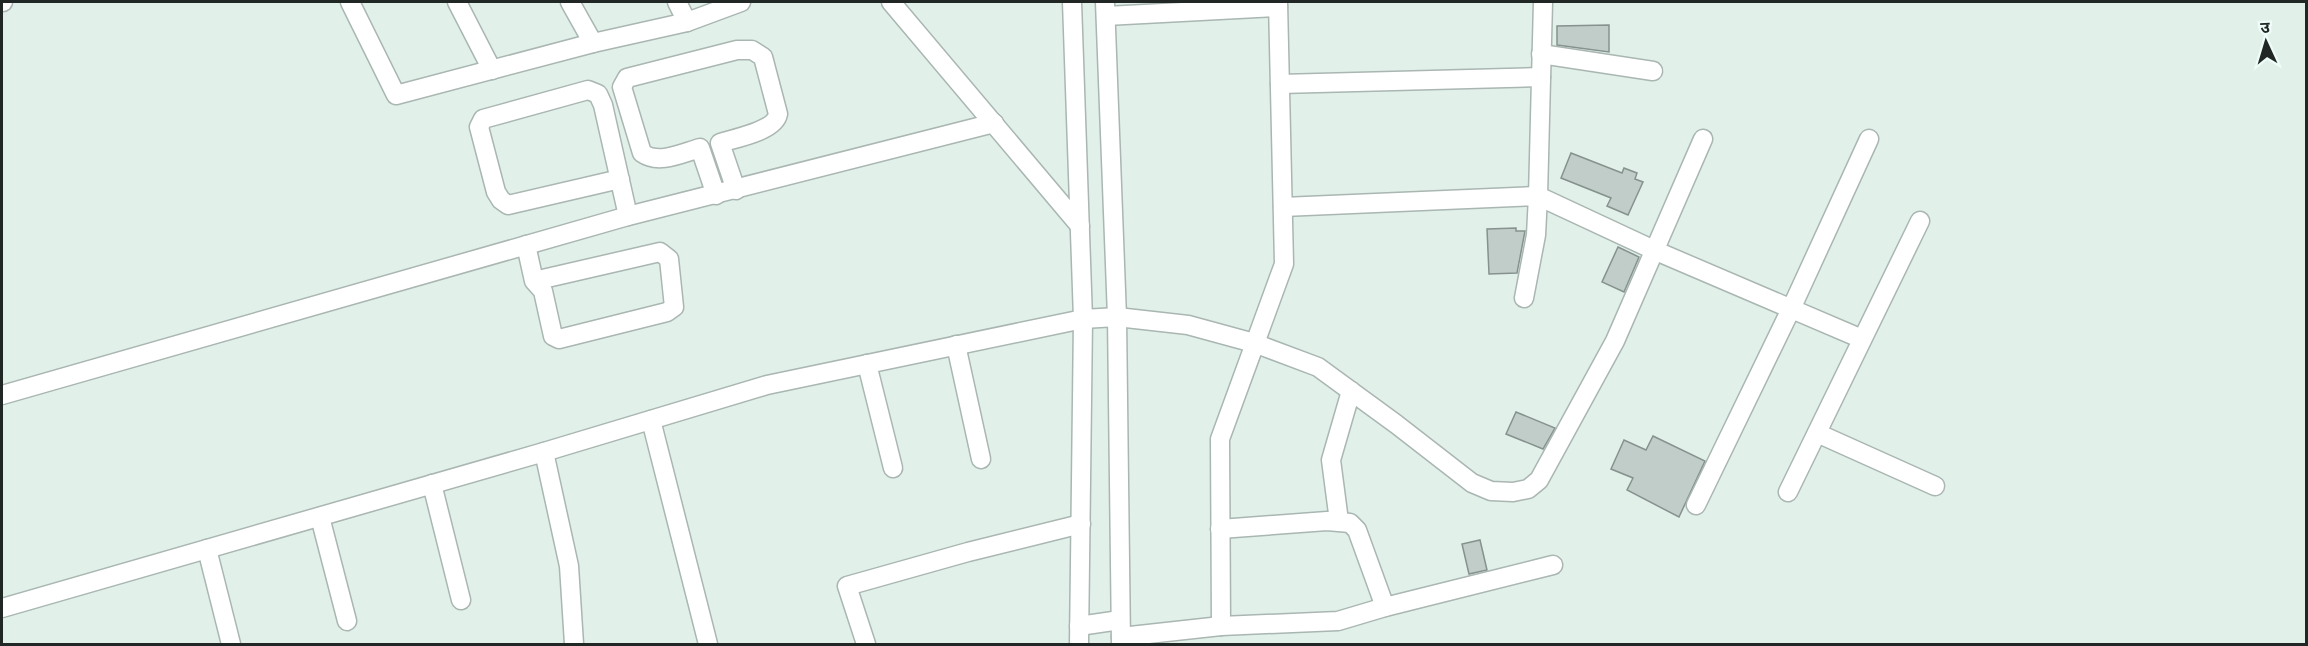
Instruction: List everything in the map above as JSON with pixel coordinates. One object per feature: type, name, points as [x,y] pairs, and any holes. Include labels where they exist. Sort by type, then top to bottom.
[{"type":"street","points":[[350,2],[396,95],[593,43],[687,22],[741,2]]},
{"type":"street","points":[[457,2],[492,70]]},
{"type":"street","points":[[570,2],[593,43]]},
{"type":"street","points":[[677,2],[687,22]]},
{"type":"street","points":[[891,2],[1080,226]]},
{"type":"street","points":[[1072,2],[1083,319],[1079,645]]},
{"type":"street","points":[[1524,298],[1536,236],[1543,2]]},
{"type":"street","points":[[1120,634],[1117,317],[1106,9],[1278,4],[1284,264],[1220,439],[1221,626]]},
{"type":"street","points":[[737,50],[752,50],[759,53],[764,57],[777,114],[776,120],[769,126],[700,148],[661,158],[650,158],[642,153],[622,87],[627,78],[737,50]]},
{"type":"street","points":[[1541,54],[1653,71]]},
{"type":"street","points":[[1280,84],[1541,77]]},
{"type":"street","points":[[620,179],[507,205],[496,192],[479,127],[483,119],[588,90],[598,94],[603,105],[620,179],[628,216]]},
{"type":"street","points":[[2,395],[628,216],[994,123]]},
{"type":"street","points":[[2,608],[544,452],[767,385],[1083,319],[1117,317],[1188,325],[1254,343],[1318,367],[1472,483],[1491,491],[1514,492],[1528,489],[1539,480],[1615,342],[1703,139]]},
{"type":"street","points":[[1696,505],[1791,309],[1869,139]]},
{"type":"street","points":[[720,143],[736,190]]},
{"type":"street","points":[[700,148],[716,195]]},
{"type":"street","points":[[1283,207],[1538,196],[1656,251],[1862,339]]},
{"type":"street","points":[[1788,492],[1920,221]]},
{"type":"street","points":[[526,245],[534,281],[543,291],[553,336],[559,339],[667,312],[674,307],[669,259],[660,252],[534,281]]},
{"type":"street","points":[[957,345],[981,459]]},
{"type":"street","points":[[867,363],[893,468]]},
{"type":"street","points":[[1339,520],[1331,460],[1351,391]]},
{"type":"street","points":[[651,420],[708,645]]},
{"type":"street","points":[[1817,433],[1935,486]]},
{"type":"street","points":[[544,452],[569,566],[574,645]]},
{"type":"street","points":[[432,484],[462,600]]},
{"type":"street","points":[[320,517],[347,621]]},
{"type":"street","points":[[1220,529],[1339,520],[1350,523],[1358,530],[1385,607]]},
{"type":"street","points":[[866,645],[847,586],[968,552],[1082,524]]},
{"type":"street","points":[[207,549],[231,645]]},
{"type":"street","points":[[1079,626],[1120,634],[1221,626],[1338,621],[1553,565]]},
{"type":"building","points":[[1609,25],[1609,52],[1557,45],[1557,26]]},
{"type":"building","points":[[1571,153],[1622,173],[1624,168],[1637,173],[1635,179],[1643,182],[1628,215],[1607,206],[1611,198],[1561,178]]},
{"type":"building","points":[[1516,228],[1516,231],[1525,231],[1517,273],[1489,274],[1487,229]]},
{"type":"building","points":[[1618,247],[1639,257],[1624,292],[1602,282]]},
{"type":"building","points":[[1516,412],[1555,428],[1543,449],[1506,434]]},
{"type":"building","points":[[1653,436],[1705,461],[1679,517],[1627,490],[1633,478],[1611,469],[1624,440],[1646,450]]},
{"type":"building","points":[[1480,540],[1487,570],[1469,574],[1462,544]]}]
